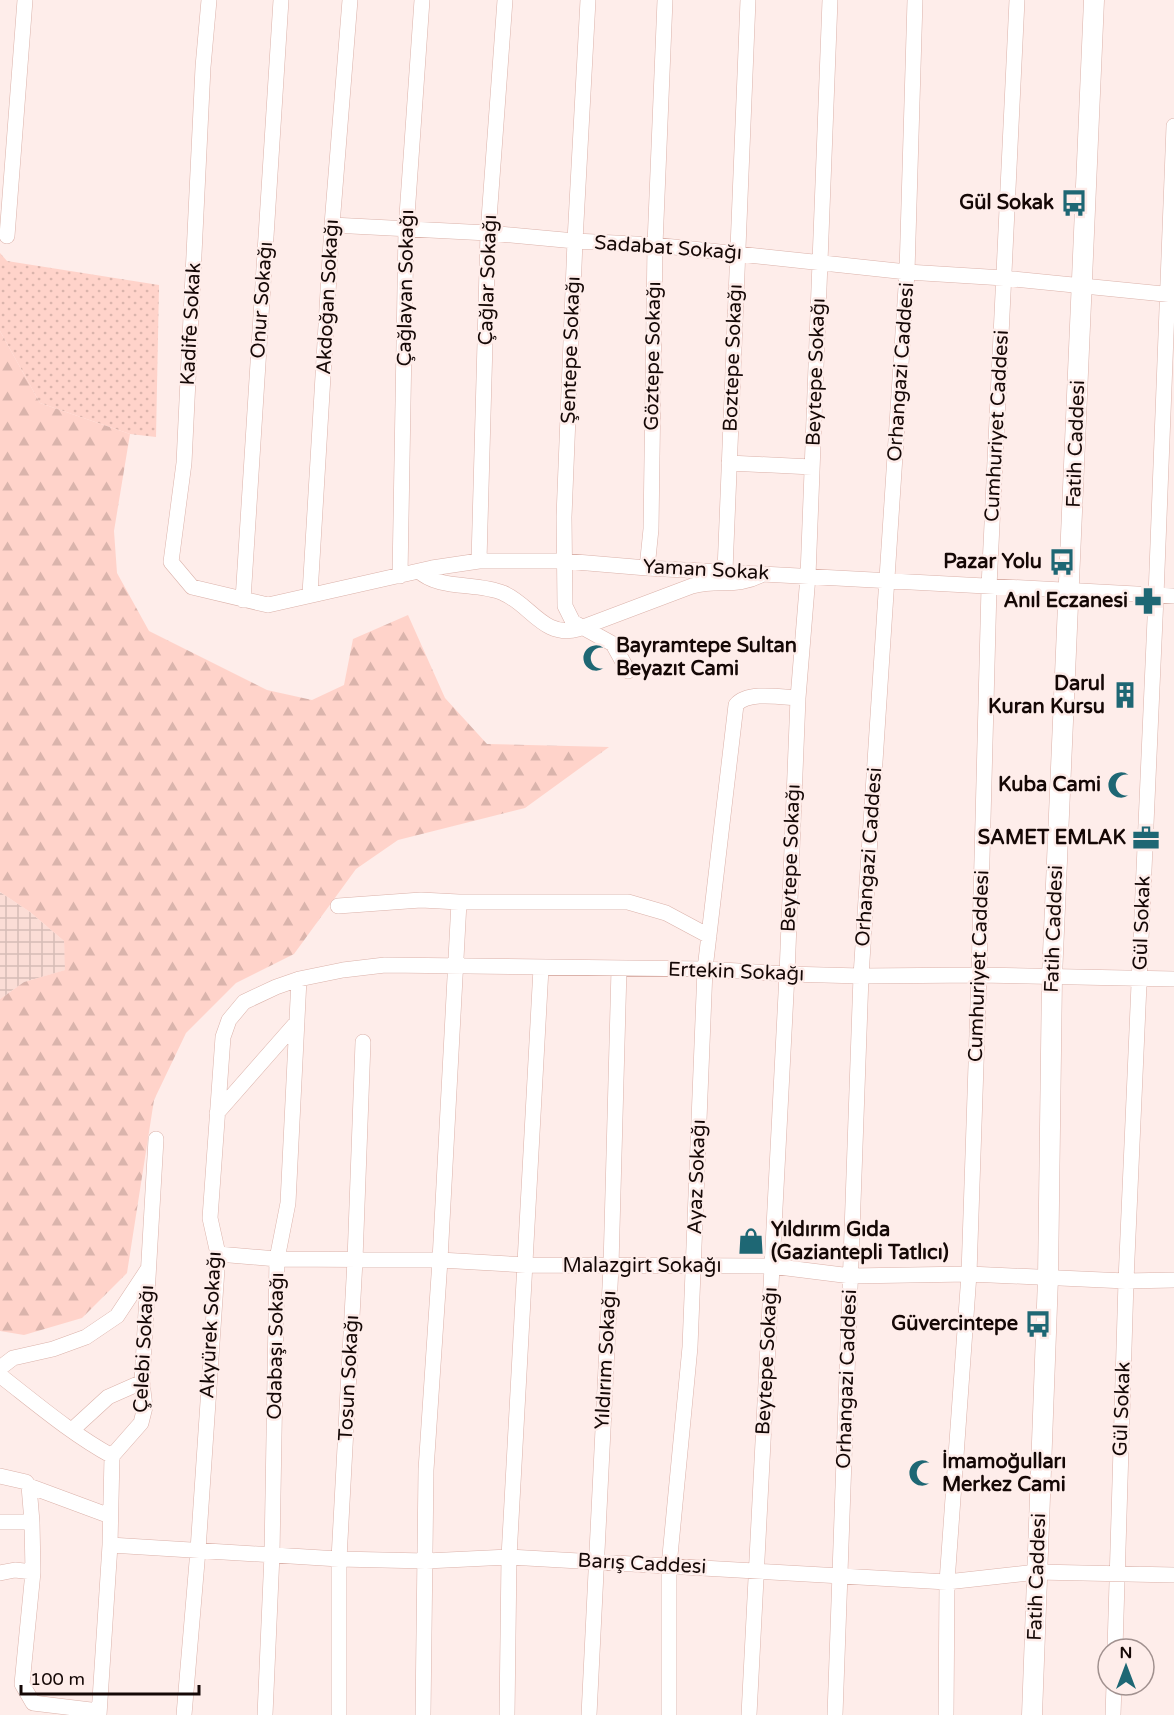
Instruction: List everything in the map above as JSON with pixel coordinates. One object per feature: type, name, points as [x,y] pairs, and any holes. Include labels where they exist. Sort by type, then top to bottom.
[{"type":"main road","name":"Fatih Caddesi","points":[[1032,1715],[1048,1278],[1052,977],[1094,0]]},
{"type":"street","points":[[7,236],[25,0]]},
{"type":"street","name":"Kadife Sokak","points":[[209,0],[203,67],[184,463],[171,562],[192,587],[243,600]]},
{"type":"street","name":"Onur Sokağı","points":[[243,600],[281,0]]},
{"type":"street","name":"Akdoğan Sokağı","points":[[310,594],[332,225],[350,0]]},
{"type":"street","name":"Çağlayan Sokağı","points":[[400,576],[406,230],[422,0]]},
{"type":"street","name":"Çağlar Sokağı","points":[[479,561],[488,233],[505,0]]},
{"type":"street","name":"Şentepe Sokağı","points":[[588,0],[575,241],[564,561],[565,606],[573,622],[613,644],[628,671]]},
{"type":"street","name":"Göztepe Sokağı","points":[[647,568],[651,529],[655,244],[665,0]]},
{"type":"street","name":"Boztepe Sokağı","points":[[725,571],[748,0]]},
{"type":"street","name":"Beytepe Sokağı","points":[[749,1715],[769,1351],[798,698],[808,576],[830,0]]},
{"type":"street","name":"Orhangazi Caddesi","points":[[835,1715],[861,976],[907,272],[915,0]]},
{"type":"street","name":"Cumhuriyet Caddesi","points":[[946,1715],[947,1582],[969,1274],[989,587],[1017,0]]},
{"type":"street","name":"Gül Sokak","points":[[1115,1637],[1126,1281],[1170,295],[1174,126]]},
{"type":"street","name":"Sadabat Sokağı","points":[[332,225],[655,244],[907,272],[1004,278],[1170,295]]},
{"type":"street","points":[[729,463],[812,467]]},
{"type":"street","name":"Yaman Sokak","points":[[243,600],[268,605],[419,571],[479,561],[564,561],[647,568],[1174,596]]},
{"type":"street","points":[[419,571],[425,578],[439,582],[486,587],[507,594],[545,625],[554,630],[566,631],[584,627],[692,585],[706,582],[749,582],[764,573]]},
{"type":"street","name":"Ayaz Sokağı","points":[[669,1715],[669,1566],[690,1347],[705,969],[727,774],[736,705],[739,701],[749,696],[798,698]]},
{"type":"street","points":[[338,906],[421,900],[628,902],[666,913],[709,936]]},
{"type":"street","points":[[423,1715],[426,1470],[459,902]]},
{"type":"street","name":"Ertekin Sokağı","points":[[299,979],[343,970],[385,965],[705,969],[861,976],[979,975],[1174,979]]},
{"type":"street","points":[[507,1715],[509,1557],[541,968]]},
{"type":"street","name":"Yıldırım Sokağı","points":[[589,1715],[611,1266],[619,969]]},
{"type":"street","name":"Odabaşı Sokağı","points":[[265,1715],[272,1554],[277,1259],[288,1203],[299,979]]},
{"type":"street","name":"Akyürek Sokağı","points":[[184,1715],[198,1550],[218,1254],[210,1218],[223,1037],[229,1020],[244,1002],[299,979]]},
{"type":"street","points":[[217,1113],[297,1022]]},
{"type":"street","name":"Tosun Sokağı","points":[[339,1715],[339,1559],[356,1260],[363,1041]]},
{"type":"street","name":"Çelebi Sokağı","points":[[148,1269],[117,1316],[86,1337],[53,1349],[13,1358],[0,1368],[2,1377],[72,1430],[112,1456],[141,1423],[145,1407],[142,1382],[156,1139]]},
{"type":"street","name":"Malazgirt Sokağı","points":[[218,1254],[277,1259],[440,1260],[526,1265],[771,1266],[851,1276],[969,1274],[1126,1281],[1174,1280]]},
{"type":"street","points":[[72,1430],[108,1397],[142,1382]]},
{"type":"street","points":[[29,1486],[33,1572],[22,1684],[33,1703],[99,1713],[110,1545],[112,1456]]},
{"type":"street","points":[[0,1476],[26,1482],[29,1486],[110,1516]]},
{"type":"street","points":[[0,1522],[32,1522]]},
{"type":"street","name":"Barış Caddesi","points":[[110,1545],[339,1559],[426,1561],[509,1557],[947,1582],[1036,1572],[1174,1575]]},
{"type":"street","points":[[0,1573],[15,1570],[33,1572]]},
{"type":"street","points":[[1113,1715],[1114,1697]]},
{"type":"shaded area","points":[[0,892],[30,912],[64,941],[66,970],[24,982],[0,999]]},
{"type":"green space","points":[[0,253],[7,261],[159,285],[156,437],[130,434],[40,403],[0,331]]},
{"type":"green space","points":[[0,331],[40,403],[130,434],[114,531],[117,573],[149,631],[267,690],[312,700],[344,685],[353,639],[408,615],[445,698],[487,744],[609,747],[525,808],[398,840],[356,869],[294,954],[236,983],[186,1033],[154,1100],[127,1273],[82,1318],[24,1335],[0,1331],[0,999],[24,982],[65,970],[64,941],[30,912],[0,892]]},
{"type":"place","name":"Gül Sokak","points":[[1074,203]]},
{"type":"place","name":"Pazar Yolu","points":[[1062,562]]},
{"type":"place","name":"Anıl Eczanesi","points":[[1148,601]]},
{"type":"place","name":"Bayramtepe Sultan Beyazıt Cami","points":[[596,658]]},
{"type":"place","name":"Darul Kuran Kursu","points":[[1125,695]]},
{"type":"place","name":"Kuba Cami","points":[[1121,785]]},
{"type":"place","name":"SAMET EMLAK","points":[[1146,838]]},
{"type":"place","name":"Yıldırım Gıda (Gaziantepli Tatlıcı)","points":[[751,1241]]},
{"type":"place","name":"Güvercintepe","points":[[1038,1324]]},
{"type":"place","name":"İmamoğulları Merkez Cami","points":[[922,1473]]}]
